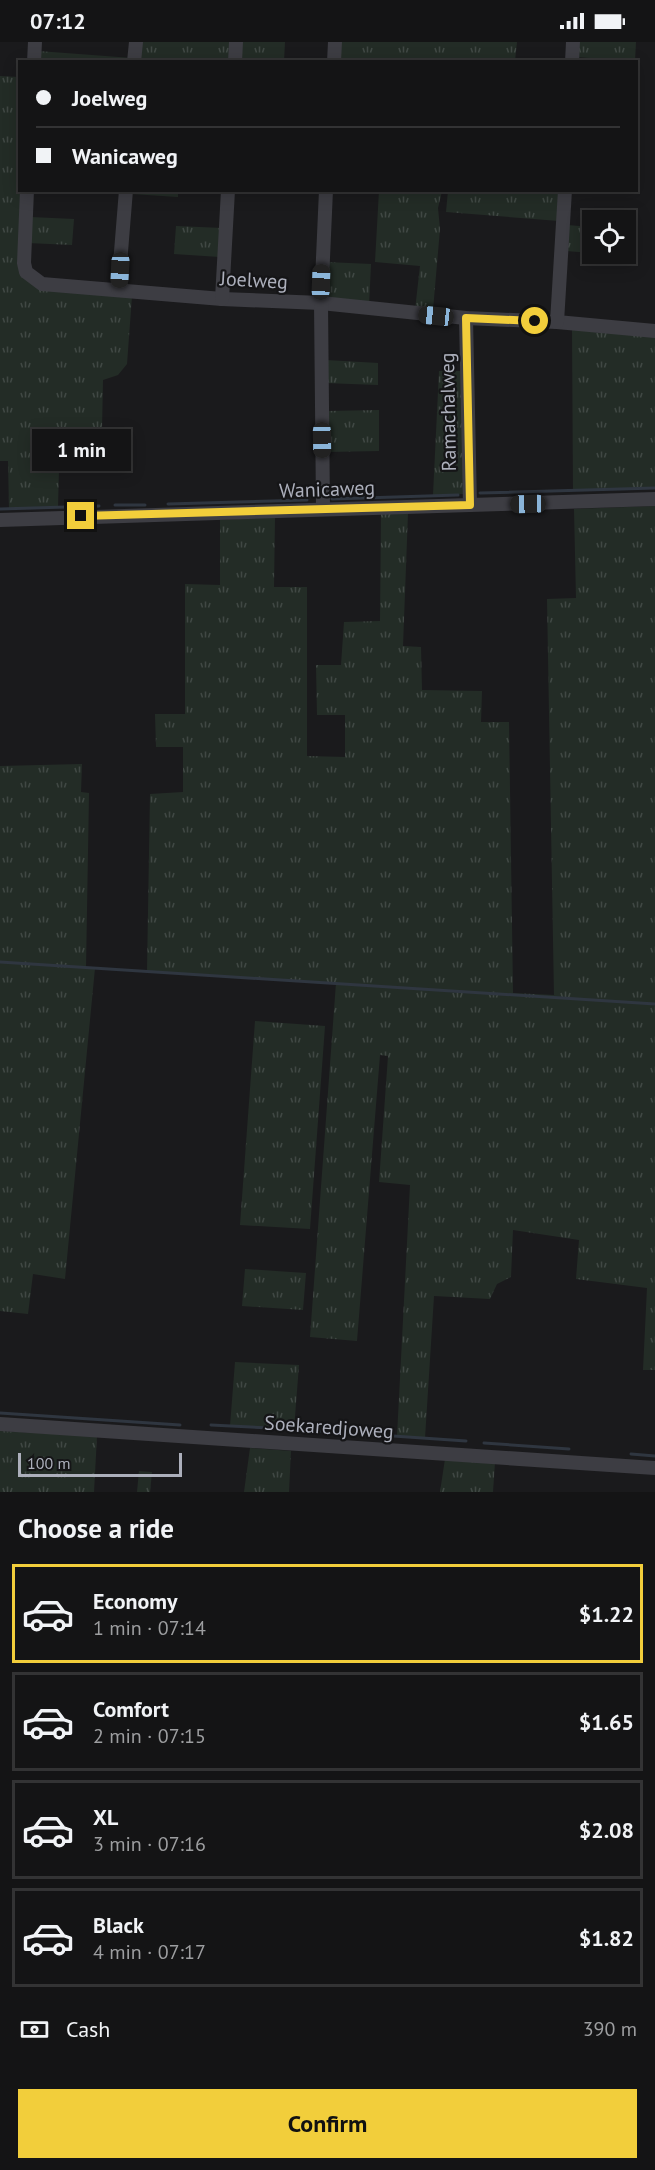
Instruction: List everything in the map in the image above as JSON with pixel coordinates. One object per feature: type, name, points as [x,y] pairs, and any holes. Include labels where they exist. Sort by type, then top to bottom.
[{"type":"street","points":[[34,60],[35,42]]},
{"type":"street","points":[[135,42],[135,60]]},
{"type":"street","points":[[235,60],[236,42]]},
{"type":"street","points":[[334,60],[335,42]]},
{"type":"street","points":[[572,60],[573,42]]},
{"type":"street","name":"Joelweg","points":[[27,192],[24,263],[26,272],[32,279],[42,284],[222,299],[321,303],[466,318],[557,322],[655,331]]},
{"type":"street","points":[[118,289],[126,192]]},
{"type":"street","points":[[222,299],[228,192]]},
{"type":"street","points":[[323,509],[321,303],[326,192]]},
{"type":"street","points":[[557,322],[565,192]]},
{"type":"street","name":"Ramachalweg","points":[[466,318],[470,505]]},
{"type":"street","name":"Wanicaweg","points":[[0,520],[655,499]]},
{"type":"street","name":"Soekaredjoweg","points":[[0,1424],[655,1468]]},
{"type":"green space","points":[[140,42],[233,42],[232,60],[139,60]]},
{"type":"green space","points":[[239,42],[285,42],[284,60],[238,60]]},
{"type":"green space","points":[[338,42],[517,42],[515,60],[337,60]]},
{"type":"green space","points":[[576,42],[636,42],[635,60],[575,57]]},
{"type":"green space","points":[[38,51],[132,58],[132,60],[37,60]]},
{"type":"green space","points":[[0,76],[18,77],[18,192],[22,192],[26,280],[132,296],[127,364],[118,375],[103,380],[102,429],[60,430],[58,507],[9,509],[8,461],[0,461]]},
{"type":"green space","points":[[132,192],[178,192],[178,197],[132,194]]},
{"type":"green space","points":[[379,192],[442,192],[438,208],[440,229],[433,310],[415,310],[420,266],[375,262]]},
{"type":"green space","points":[[448,192],[561,192],[559,221],[446,212]]},
{"type":"green space","points":[[30,217],[74,219],[72,245],[28,243]]},
{"type":"green space","points":[[567,225],[582,226],[582,252],[566,251]]},
{"type":"green space","points":[[176,226],[222,228],[220,257],[174,254]]},
{"type":"green space","points":[[326,262],[371,264],[369,306],[327,301]]},
{"type":"green space","points":[[572,327],[655,334],[655,488],[573,490]]},
{"type":"green space","points":[[326,360],[378,363],[378,385],[325,383]]},
{"type":"green space","points":[[439,371],[463,371],[464,494],[433,495]]},
{"type":"green space","points":[[379,410],[379,451],[327,452],[326,411]]},
{"type":"green space","points":[[655,506],[655,1370],[643,1370],[647,1288],[576,1279],[579,1240],[513,1230],[511,1277],[497,1284],[490,1299],[434,1296],[425,1438],[397,1436],[410,1185],[379,1182],[388,1056],[380,1055],[357,1341],[310,1337],[336,983],[147,971],[150,794],[183,792],[183,747],[156,747],[155,714],[185,714],[185,584],[220,585],[220,520],[275,517],[274,587],[307,587],[307,756],[345,757],[345,715],[317,715],[316,665],[341,665],[344,622],[380,621],[381,513],[408,513],[403,646],[421,647],[422,690],[482,691],[481,722],[509,722],[513,993],[554,995],[547,599],[576,598],[574,509]]},
{"type":"green space","points":[[82,764],[81,792],[89,793],[86,967],[95,968],[65,1279],[33,1274],[28,1314],[0,1311],[0,766]]},
{"type":"green space","points":[[255,1021],[325,1026],[310,1229],[240,1225]]},
{"type":"green space","points":[[245,1269],[306,1273],[303,1310],[242,1306]]},
{"type":"green space","points":[[235,1362],[299,1365],[294,1429],[230,1426]]},
{"type":"green space","points":[[0,1431],[97,1436],[94,1492],[0,1492]]},
{"type":"green space","points":[[250,1448],[291,1451],[289,1492],[244,1492]]},
{"type":"green space","points":[[445,1459],[495,1462],[493,1492],[440,1492]]},
{"type":"green space","points":[[139,1471],[152,1472],[150,1492],[137,1492]]},
{"type":"waterway","points":[[480,493],[655,488]]},
{"type":"waterway","points":[[332,499],[458,495]]},
{"type":"waterway","points":[[168,504],[307,500]]},
{"type":"waterway","points":[[115,505],[145,505]]},
{"type":"waterway","points":[[0,509],[99,506]]},
{"type":"waterway","points":[[0,962],[655,1004]]},
{"type":"waterway","points":[[0,1413],[180,1425]]},
{"type":"waterway","points":[[211,1425],[291,1429]]},
{"type":"waterway","points":[[308,1430],[346,1433]]},
{"type":"waterway","points":[[364,1434],[466,1441]]},
{"type":"waterway","points":[[484,1443],[569,1449]]},
{"type":"waterway","points":[[631,1454],[655,1456]]},
{"type":"route","points":[[81,516],[470,505],[466,318],[535,321]]}]
